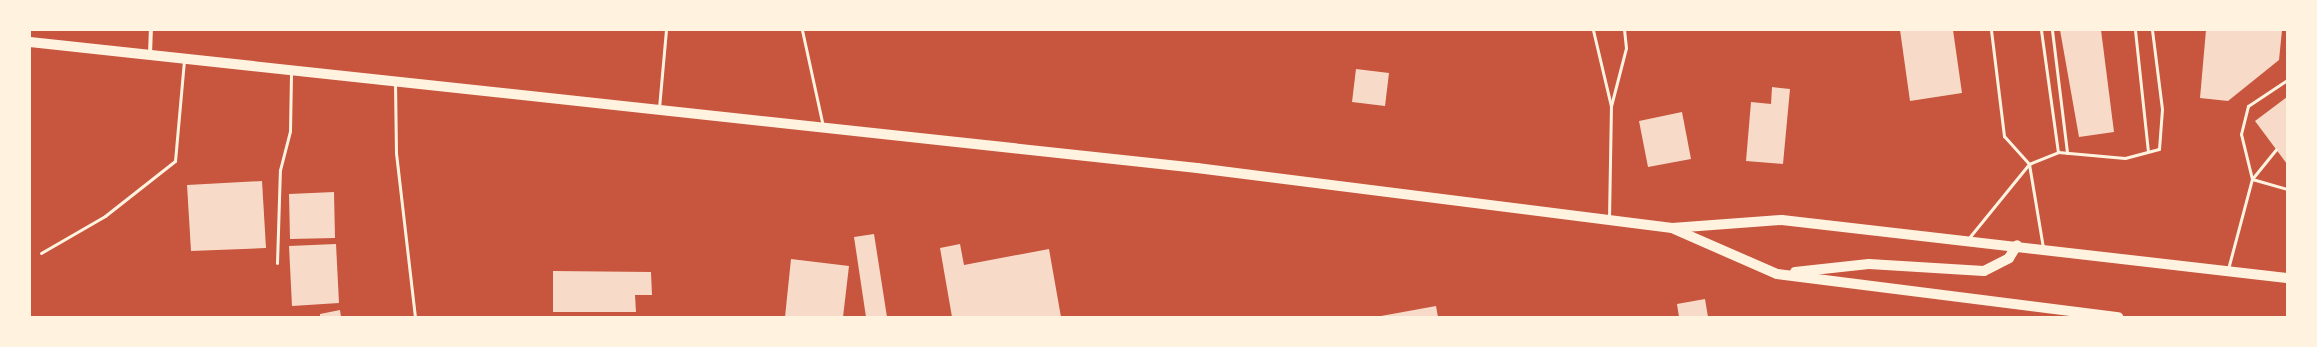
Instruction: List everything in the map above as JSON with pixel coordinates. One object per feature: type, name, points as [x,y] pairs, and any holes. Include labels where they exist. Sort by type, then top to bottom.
[{"type":"main road","points":[[30,42],[291,72],[1198,168],[1672,228],[1782,220],[2017,245],[2287,278]]},
{"type":"main road","points":[[1672,228],[1777,274],[2118,317]]},
{"type":"main road","points":[[1777,274],[1869,264],[1984,271],[2003,262],[2017,245]]},
{"type":"street","points":[[150,55],[151,30]]},
{"type":"lane","points":[[659,110],[666,30]]},
{"type":"lane","points":[[802,30],[823,128]]},
{"type":"lane","points":[[1593,30],[1611,106]]},
{"type":"lane","points":[[1609,219],[1611,106],[1626,48],[1624,30]]},
{"type":"lane","points":[[1991,30],[2004,136],[2029,164],[2042,248]]},
{"type":"lane","points":[[2041,30],[2058,152]]},
{"type":"lane","points":[[2052,30],[2067,153]]},
{"type":"lane","points":[[2135,30],[2148,152]]},
{"type":"lane","points":[[1966,240],[2029,164],[2058,152],[2125,158],[2160,149],[2162,108],[2152,30]]},
{"type":"lane","points":[[41,253],[105,216],[175,161],[184,59]]},
{"type":"lane","points":[[277,262],[280,170],[290,131],[291,72]]},
{"type":"lane","points":[[2252,179],[2241,134],[2248,106],[2287,80]]},
{"type":"lane","points":[[394,82],[396,154],[415,317]]},
{"type":"lane","points":[[2227,271],[2252,179],[2276,149]]},
{"type":"lane","points":[[2252,179],[2287,189]]},
{"type":"building","points":[[1900,30],[1953,30],[1962,93],[1910,101]]},
{"type":"building","points":[[2060,30],[2101,30],[2114,132],[2079,137]]},
{"type":"building","points":[[2206,30],[2282,30],[2279,60],[2228,101],[2200,98]]},
{"type":"building","points":[[1356,69],[1389,73],[1385,106],[1352,102]]},
{"type":"building","points":[[1772,87],[1790,89],[1783,164],[1746,161],[1751,102],[1771,104]]},
{"type":"building","points":[[2287,97],[2287,164],[2255,121]]},
{"type":"building","points":[[1682,112],[1691,159],[1648,167],[1639,121]]},
{"type":"building","points":[[262,181],[266,248],[191,251],[187,185]]},
{"type":"building","points":[[334,192],[335,238],[290,239],[289,194]]},
{"type":"building","points":[[874,234],[887,317],[866,317],[854,237]]},
{"type":"building","points":[[336,244],[339,303],[292,306],[289,246]]},
{"type":"building","points":[[960,244],[964,265],[1049,249],[1061,317],[952,317],[940,248]]},
{"type":"building","points":[[791,259],[849,266],[843,317],[785,317]]},
{"type":"building","points":[[553,271],[651,272],[652,295],[635,295],[636,312],[553,312]]},
{"type":"building","points":[[1705,299],[1708,317],[1679,317],[1677,304]]},
{"type":"building","points":[[1436,306],[1438,317],[1381,317],[1381,316]]},
{"type":"building","points":[[340,310],[341,317],[320,317],[320,314]]}]
